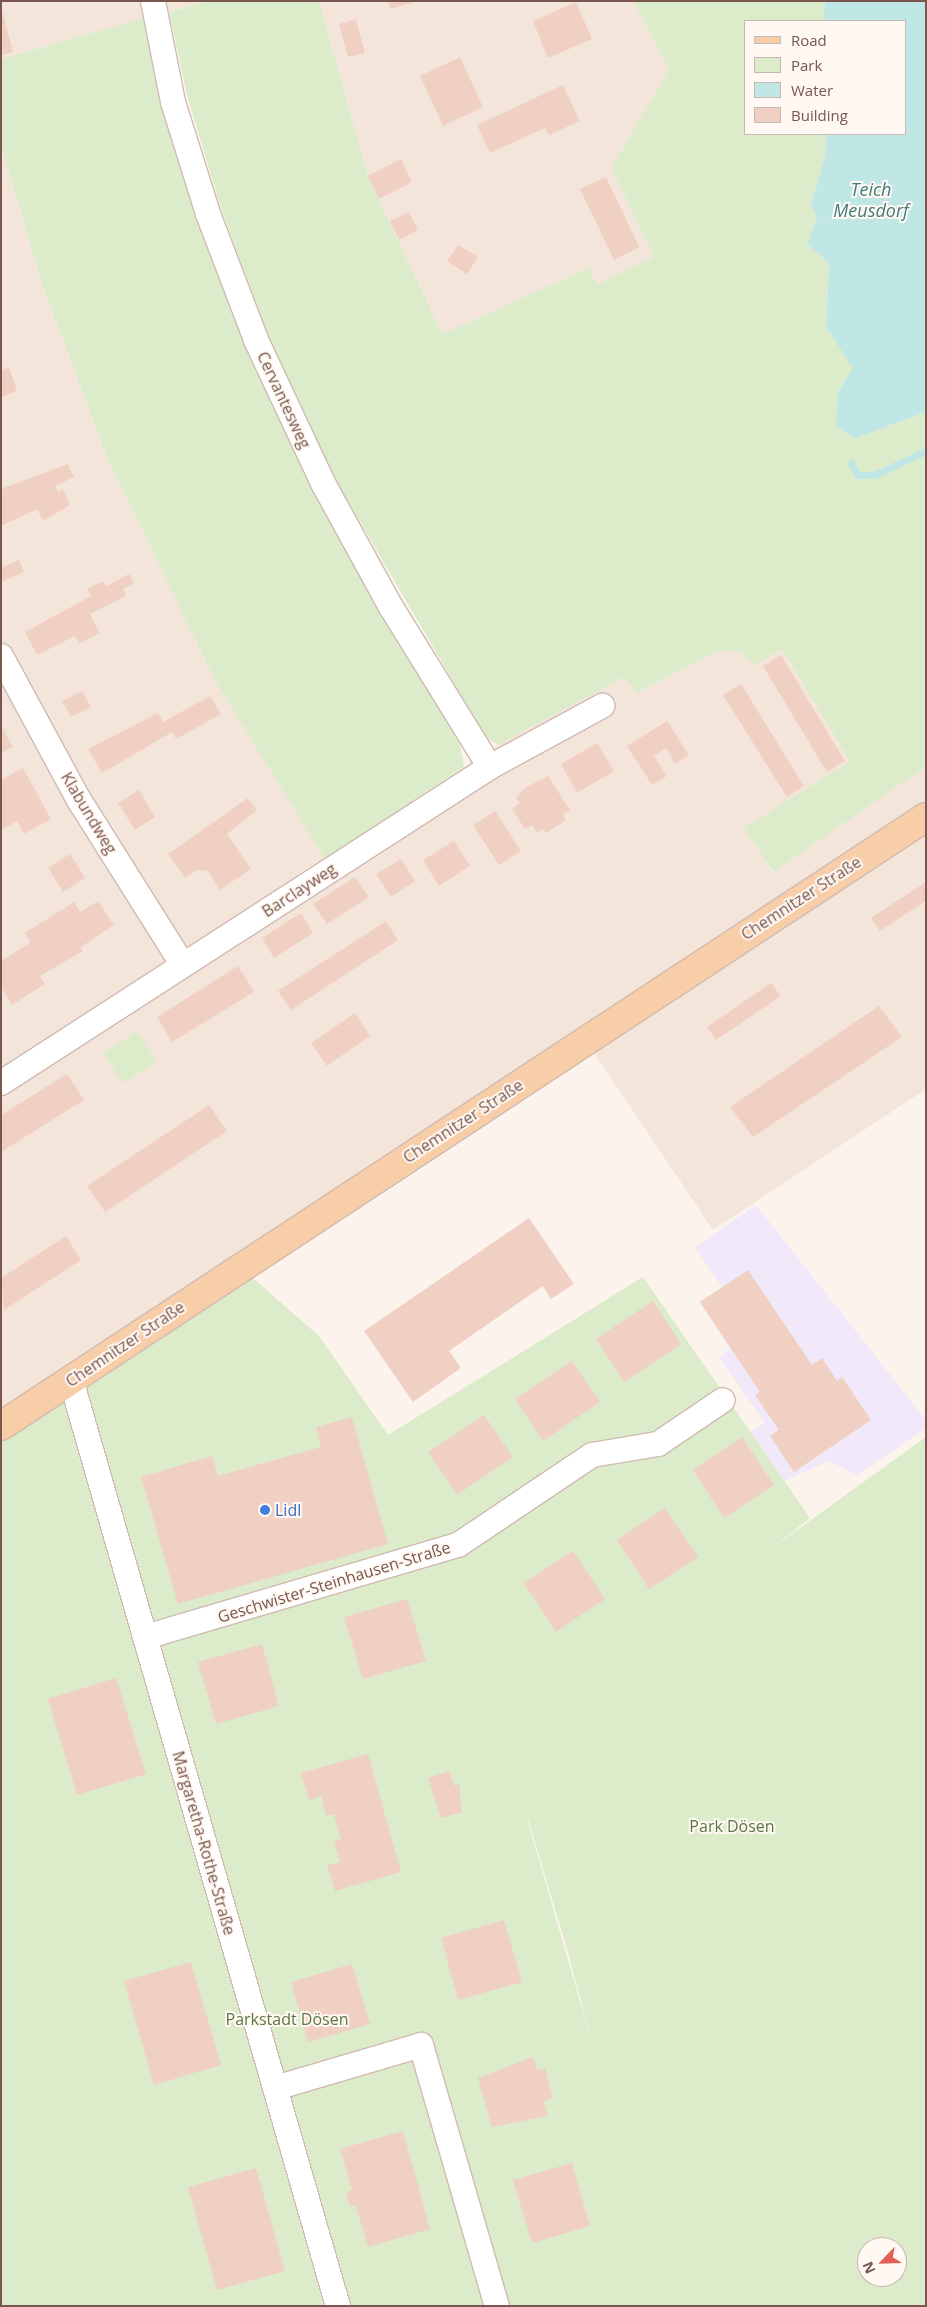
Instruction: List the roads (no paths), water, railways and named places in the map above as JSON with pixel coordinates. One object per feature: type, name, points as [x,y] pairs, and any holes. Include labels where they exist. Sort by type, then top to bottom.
[{"type":"main road","name":"Chemnitzer Straße","points":[[1,1426],[926,817]]},
{"type":"street","name":"Cervantesweg","points":[[153,1],[173,102],[208,214],[256,340],[322,483],[392,607],[490,766]]},
{"type":"street","name":"Klabundweg","points":[[1,656],[79,800],[183,965]]},
{"type":"street","name":"Barclayweg","points":[[1,1082],[490,766],[602,706]]},
{"type":"street","name":"Margaretha-Rothe-Straße","points":[[70,1380],[338,2306]]},
{"type":"street","name":"Geschwister-Steinhausen-Straße","points":[[145,1637],[458,1545],[592,1455],[658,1444],[723,1400]]},
{"type":"street","points":[[275,2088],[421,2045],[498,2306]]},
{"type":"water","name":"Teich Meusdorf","points":[[825,1],[926,1],[926,412],[856,438],[836,427],[838,392],[853,368],[826,327],[829,263],[807,244],[817,217],[811,204],[825,157],[826,135],[907,135],[907,20],[823,20]]},
{"type":"waterway","points":[[851,463],[858,475],[874,475],[926,451]]},
{"type":"place","name":"Lidl","points":[[265,1510]]},
{"type":"park label","name":"Park Dösen","points":[[732,1826]]},
{"type":"park label","name":"Parkstadt Dösen","points":[[287,2019]]}]
